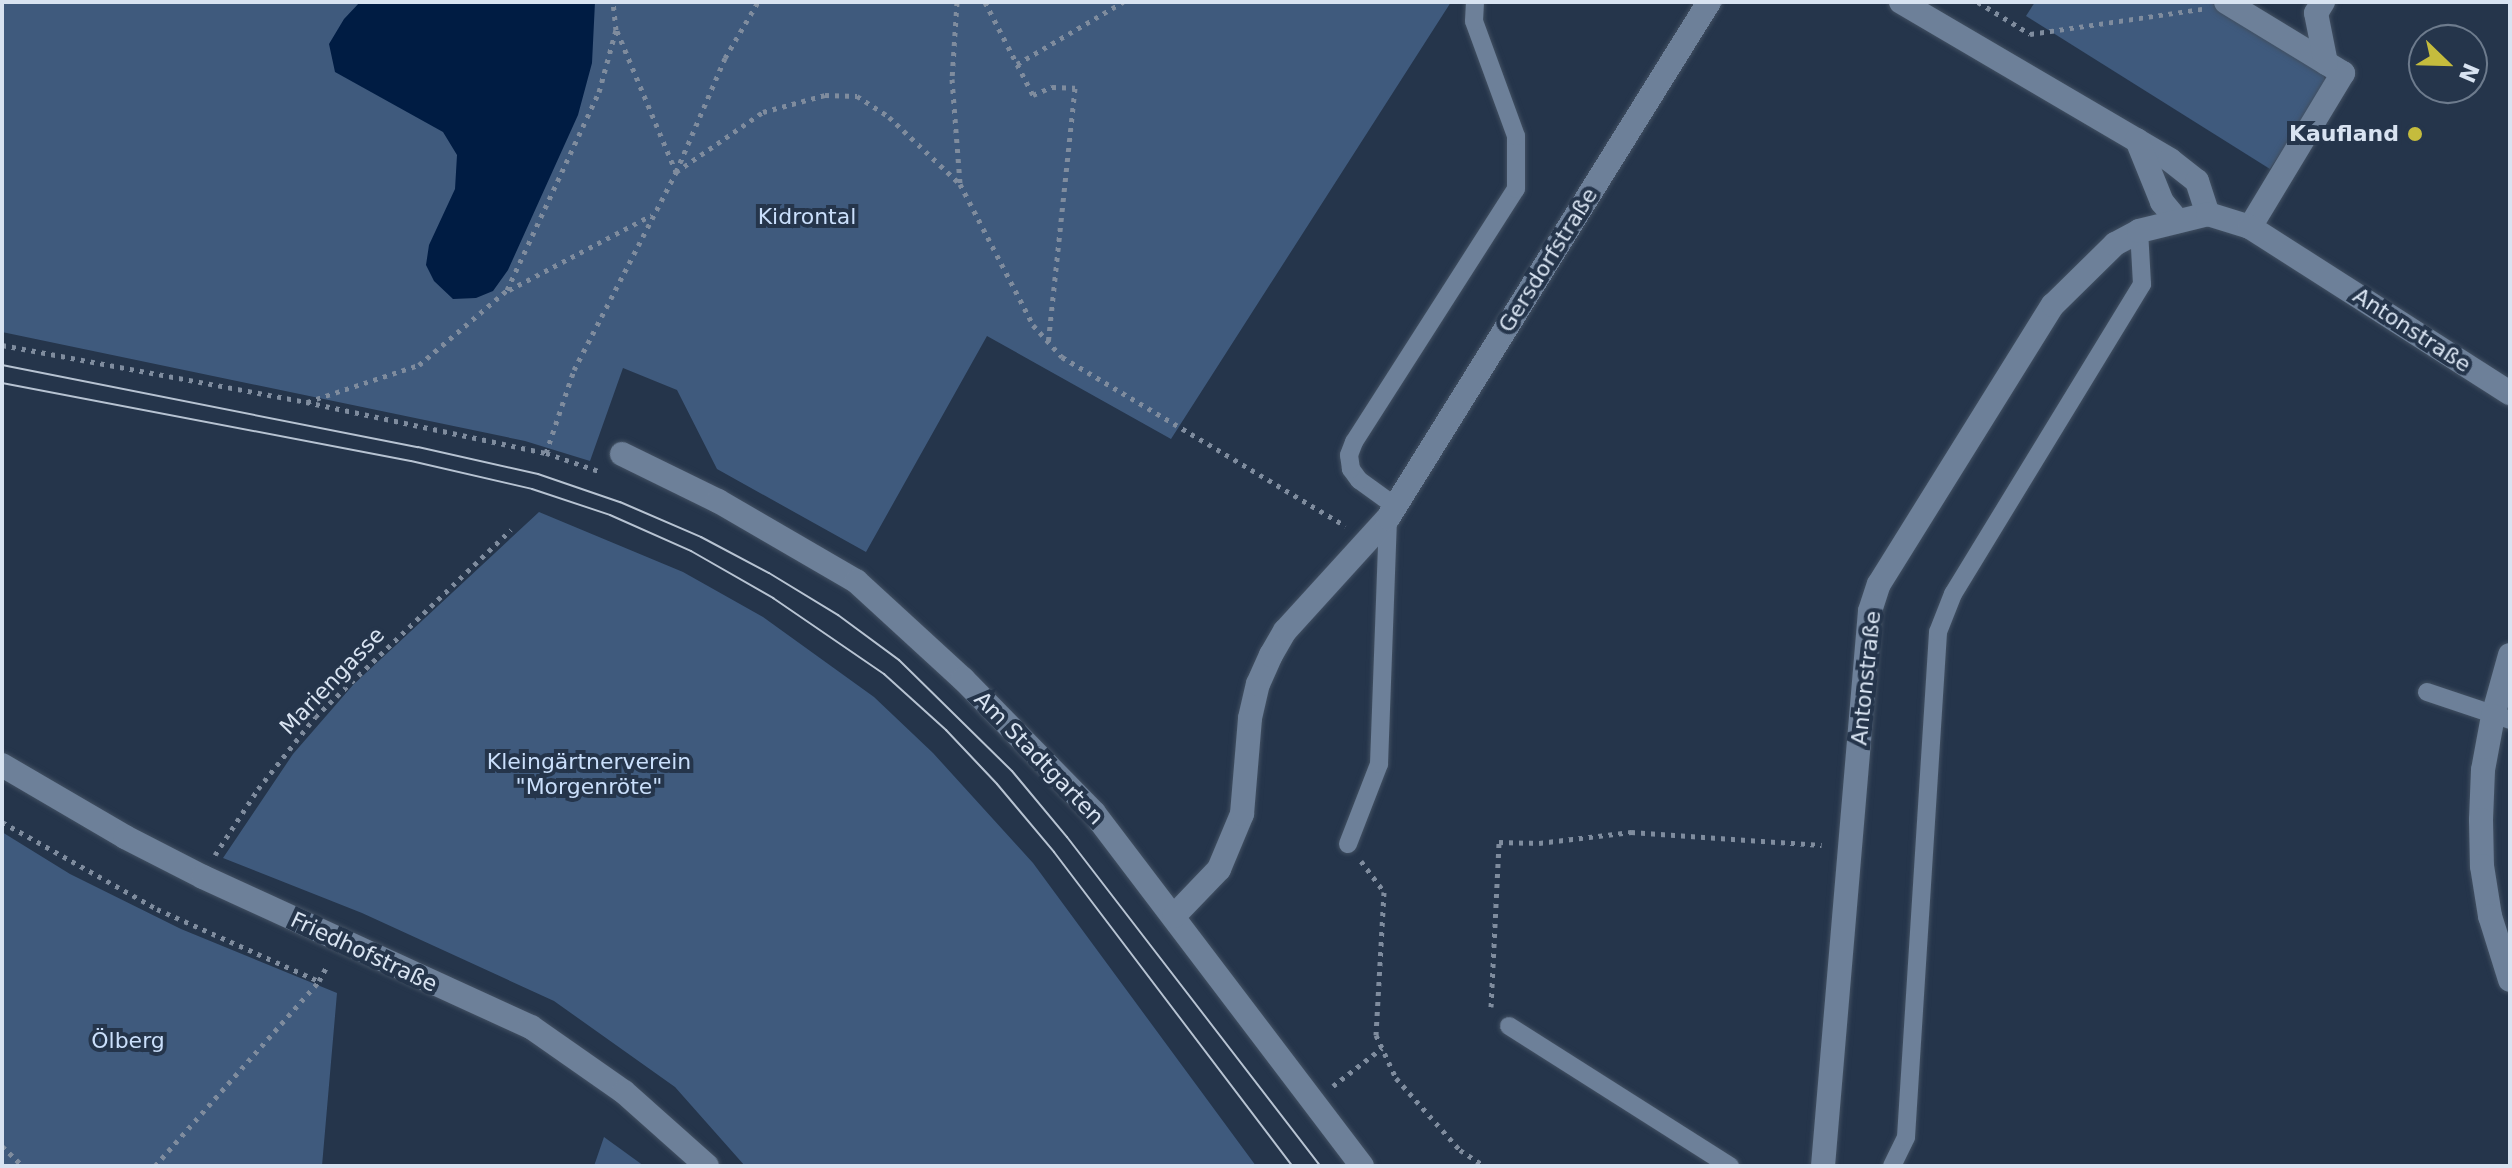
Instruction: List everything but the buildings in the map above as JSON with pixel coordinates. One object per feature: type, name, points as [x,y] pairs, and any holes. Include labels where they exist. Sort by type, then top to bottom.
[{"type":"street","name":"Gersdorfstraße","points":[[1174,916],[1219,869],[1242,814],[1250,718],[1258,684],[1285,631],[1392,512],[1709,2]]},
{"type":"street","points":[[1901,2],[2137,140],[2197,181],[2208,214]]},
{"type":"street","points":[[2323,2],[2316,13],[2326,63]]},
{"type":"street","points":[[2228,4],[2343,73],[2250,227]]},
{"type":"street","points":[[2137,140],[2162,202],[2178,221]]},
{"type":"street","name":"Antonstraße","points":[[1823,1166],[1870,611],[1879,584],[2053,305],[2115,244],[2139,231],[2208,214],[2250,227],[2510,393]]},
{"type":"street","name":"Am Stadtgarten","points":[[622,454],[718,501],[856,581],[963,679],[1094,813],[1362,1166]]},
{"type":"street","points":[[2510,655],[2501,718],[2483,770],[2482,866],[2490,916],[2510,980]]},
{"type":"street","name":"Friedhofstraße","points":[[2,765],[125,837],[203,877],[531,1027],[624,1092],[707,1166]]},
{"type":"lane","points":[[1392,512],[1359,480],[1351,469],[1349,455],[1354,442],[1516,189],[1516,136],[1474,21],[1475,2]]},
{"type":"lane","points":[[1892,1166],[1906,1137],[1938,632],[1953,594],[2142,284],[2139,231]]},
{"type":"lane","name":"Gersdorfstraße","points":[[1348,844],[1379,764],[1392,512]]},
{"type":"lane","points":[[2427,692],[2501,718]]},
{"type":"lane","points":[[1509,1026],[1730,1166]]},
{"type":"path","points":[[613,2],[616,30],[676,172]]},
{"type":"path","points":[[546,453],[574,370],[676,172],[725,58],[758,2]]},
{"type":"path","points":[[957,2],[952,79],[960,184]]},
{"type":"path","points":[[985,2],[1033,95],[1052,87],[1075,88],[1048,344]]},
{"type":"path","points":[[1017,64],[1123,2]]},
{"type":"path","points":[[1978,2],[2030,34],[2228,4]]},
{"type":"path","points":[[507,290],[599,92],[616,30]]},
{"type":"path","points":[[676,172],[763,112],[825,95],[857,96],[889,117],[960,184],[1016,297],[1048,344],[1062,357],[1369,540]]},
{"type":"path","points":[[306,402],[419,365],[507,290],[653,214]]},
{"type":"path","points":[[2,345],[306,402],[546,453],[610,474],[622,454]]},
{"type":"path","name":"Mariengasse","points":[[203,877],[221,843],[258,789],[315,717],[511,530]]},
{"type":"path","points":[[2,822],[157,909],[319,981]]},
{"type":"path","points":[[1509,1026],[1491,1015],[1499,842],[1539,843],[1631,832],[1850,847]]},
{"type":"path","points":[[1348,844],[1384,892],[1376,1035],[1396,1078],[1460,1150],[1485,1166]]},
{"type":"path","points":[[155,1166],[319,981],[340,942]]},
{"type":"path","points":[[1314,1102],[1382,1047]]},
{"type":"path","points":[[2,1146],[23,1166]]},
{"type":"green space","name":"Kidrontal","points":[[2,2],[1451,2],[1171,439],[987,336],[866,552],[717,469],[677,390],[623,368],[590,461],[525,441],[2,332]]},
{"type":"green space","points":[[2035,2],[2210,2],[2323,73],[2326,84],[2270,169],[2026,16]]},
{"type":"green space","name":"Kleingärtnerverein \"Morgenröte\"","points":[[539,512],[683,572],[763,617],[874,697],[933,753],[1033,863],[1256,1166],[745,1166],[675,1087],[554,1001],[362,913],[223,858],[293,754],[353,685]]},
{"type":"green space","name":"Ölberg","points":[[2,832],[70,874],[181,929],[337,993],[322,1166],[2,1166]]},
{"type":"green space","points":[[604,1137],[644,1166],[594,1166]]},
{"type":"shaded area","points":[[360,2],[595,2],[592,63],[578,115],[508,270],[493,291],[476,298],[453,299],[434,281],[426,265],[429,245],[455,189],[457,155],[443,132],[335,72],[329,44],[344,19]]},
{"type":"tram line","points":[[2,365],[418,447],[538,474],[620,502],[701,537],[769,573],[838,615],[899,660],[1012,771],[1067,837],[1320,1166]]},
{"type":"tram line","points":[[2,383],[411,461],[532,489],[610,515],[691,551],[773,598],[884,674],[946,730],[997,784],[1054,852],[1292,1166]]},
{"type":"place","name":"Kaufland","points":[[2415,134]]}]
